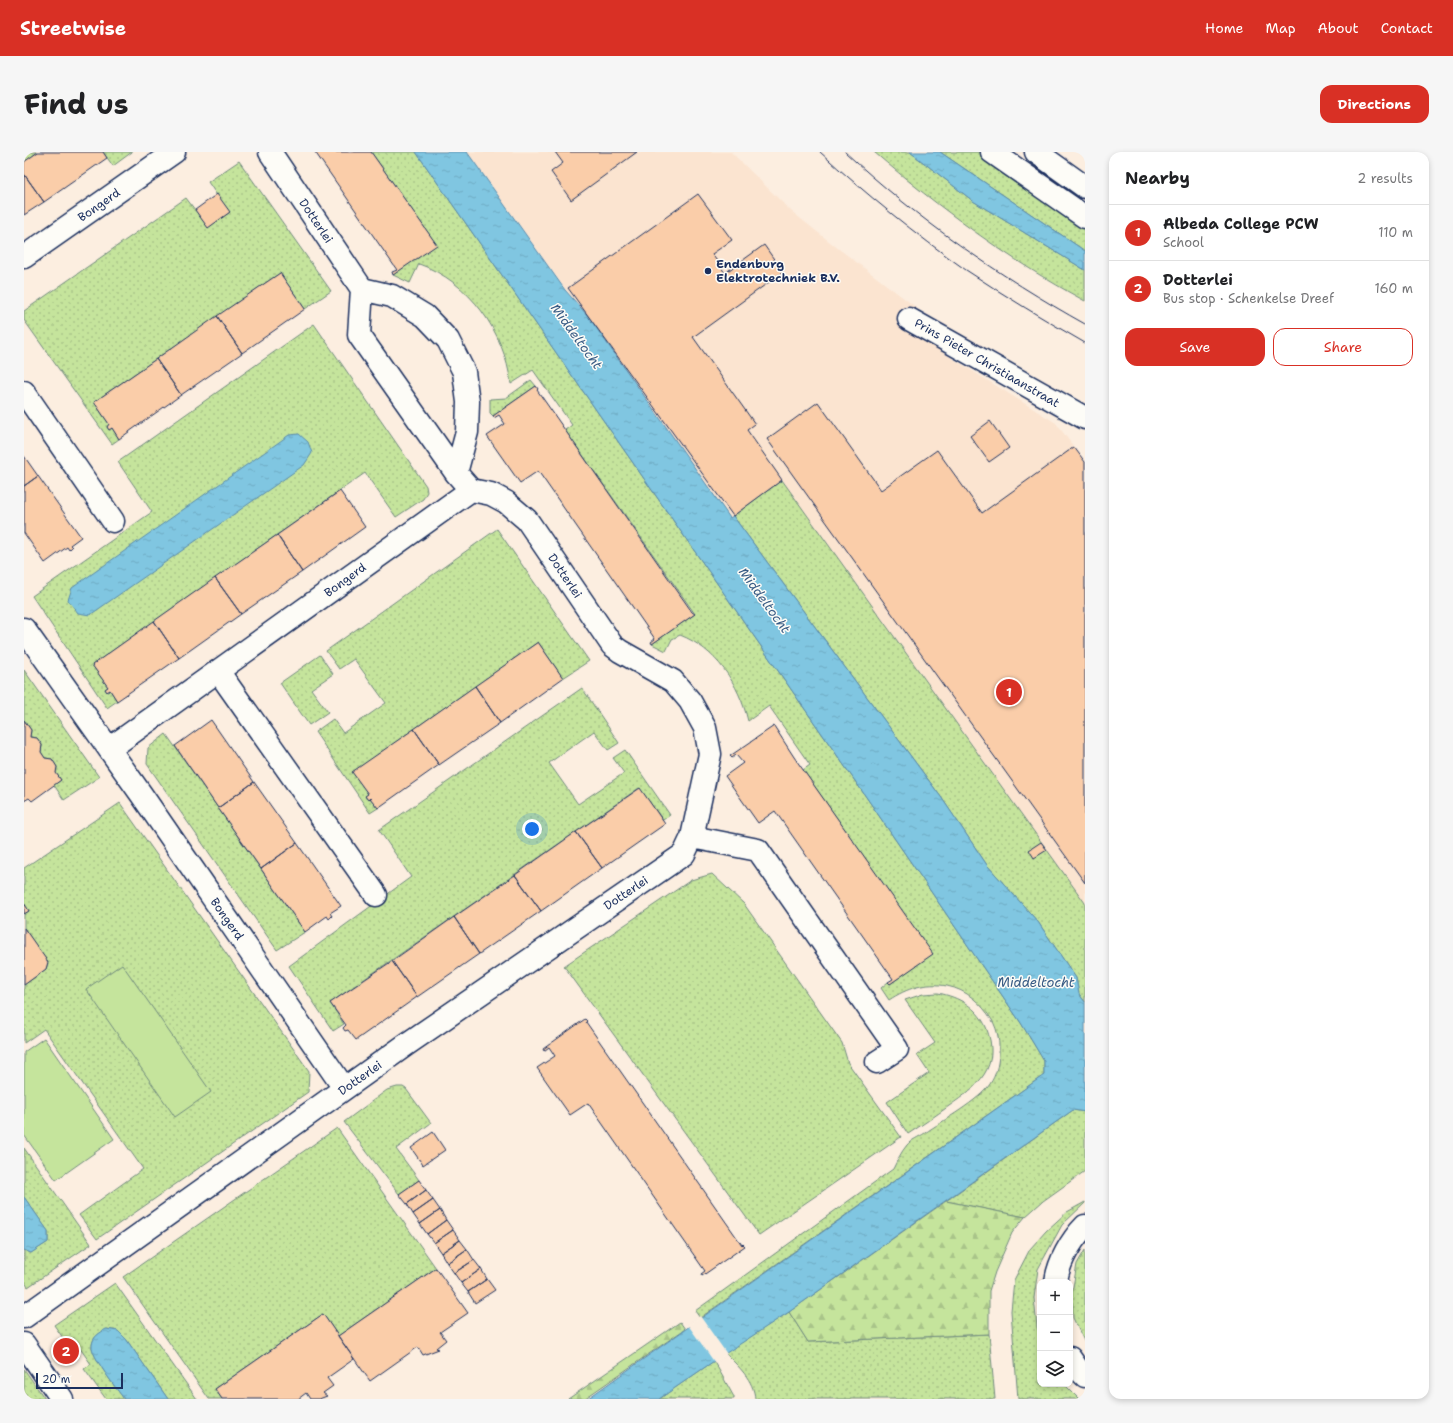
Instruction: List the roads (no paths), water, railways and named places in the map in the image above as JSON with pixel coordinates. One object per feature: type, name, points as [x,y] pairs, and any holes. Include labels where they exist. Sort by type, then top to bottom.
[{"type":"street","name":"Bongerd","points":[[24,257],[174,152]]},
{"type":"street","name":"Dotterlei","points":[[270,152],[362,289]]},
{"type":"street","points":[[992,152],[1085,216]]},
{"type":"street","points":[[1036,152],[1085,187]]},
{"type":"street","points":[[456,473],[467,432],[468,402],[464,372],[448,340],[425,316],[392,296],[362,289],[359,335],[456,473],[471,490]]},
{"type":"street","name":"Prins Pieter Christiaanstraat","points":[[909,319],[1085,418]]},
{"type":"street","points":[[24,392],[113,521]]},
{"type":"street","name":"Bongerd","points":[[109,749],[471,490]]},
{"type":"street","name":"Dotterlei","points":[[24,1317],[344,1088],[684,854],[692,837],[710,754],[705,728],[690,701],[673,681],[612,645],[527,520],[506,502],[491,494],[471,490]]},
{"type":"street","name":"Bongerd","points":[[24,629],[344,1088]]},
{"type":"street","points":[[218,671],[376,895]]},
{"type":"street","points":[[692,837],[758,850],[897,1049],[877,1062]]},
{"type":"street","points":[[1056,1279],[1058,1270],[1069,1248],[1085,1226]]},
{"type":"street","points":[[24,1344],[62,1399]]},
{"type":"street","points":[[1073,1362],[1085,1376]]},
{"type":"water","name":"Middeltocht","points":[[416,152],[467,152],[565,290],[588,316],[730,518],[733,516],[941,797],[987,865],[1038,922],[1076,978],[1079,994],[1085,1002],[1085,1112],[1073,1110],[789,1312],[659,1399],[587,1399],[1044,1075],[1044,1061],[1021,1023],[862,791]]},
{"type":"water","points":[[910,152],[940,152],[1085,251],[1085,270],[973,201]]},
{"type":"water","points":[[299,434],[308,442],[312,453],[304,465],[90,615],[78,613],[68,600],[72,588],[289,435]]},
{"type":"water","points":[[24,1197],[48,1231],[48,1242],[31,1253],[24,1250]]},
{"type":"water","points":[[106,1329],[118,1331],[126,1339],[168,1399],[124,1399],[99,1364],[93,1350],[92,1345],[94,1339]]},
{"type":"tram line","points":[[820,152],[891,213],[966,270],[1040,317],[1085,343]]},
{"type":"tram line","points":[[845,152],[872,177],[960,245],[1021,286],[1085,324]]},
{"type":"place","name":"Endenburg Elektrotechniek B.V.","points":[[708,271]]},
{"type":"place","name":"Albeda College PCW","points":[[1009,692]]},
{"type":"place","name":"Dotterlei","points":[[66,1351]]}]
